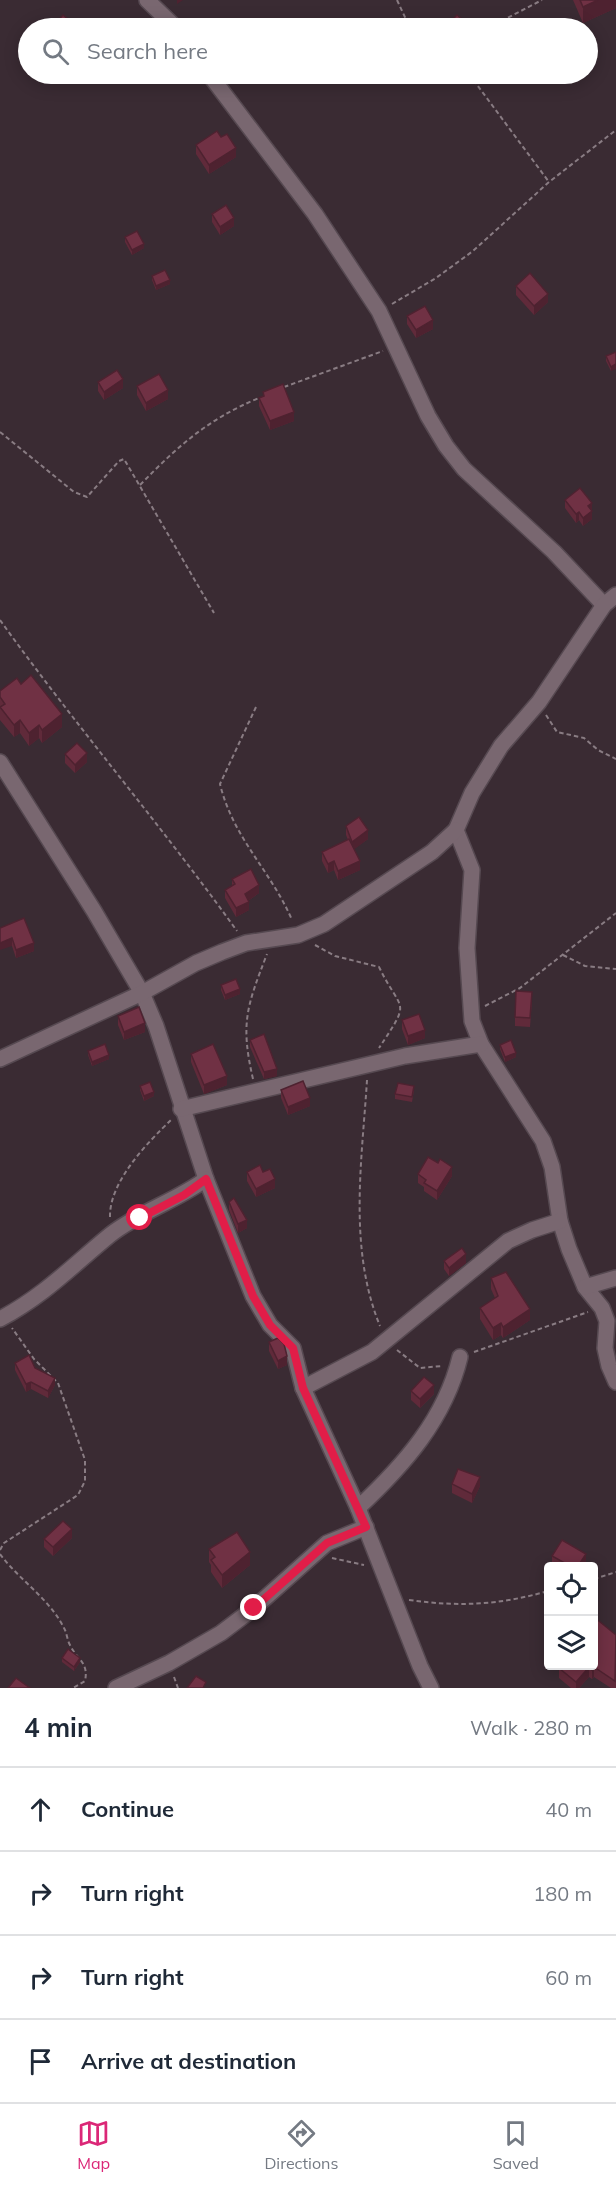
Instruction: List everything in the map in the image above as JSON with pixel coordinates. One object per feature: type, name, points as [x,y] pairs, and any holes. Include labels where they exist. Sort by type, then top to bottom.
[{"type":"street","points":[[147,0],[166,18]]},
{"type":"street","points":[[0,1059],[142,993],[165,978],[196,963],[246,943],[298,935],[343,914],[432,852],[456,830],[472,792],[501,746],[539,702],[610,600],[464,469],[428,416],[379,311],[315,214],[217,84]]},
{"type":"street","points":[[0,762],[129,967],[142,993],[156,1026],[206,1179],[253,1296],[270,1325],[293,1348],[303,1388],[358,1508],[420,1666],[431,1688]]},
{"type":"street","points":[[456,830],[472,870],[467,948],[471,1011],[482,1044],[543,1141],[552,1167],[560,1221],[585,1287],[609,1311],[605,1348],[616,1382]]},
{"type":"street","points":[[129,967],[146,975],[165,978]]},
{"type":"street","points":[[182,1109],[440,1049],[482,1044]]},
{"type":"street","points":[[1,1318],[39,1296],[111,1235],[184,1195],[206,1179]]},
{"type":"street","points":[[303,1388],[363,1359],[508,1241],[560,1221]]},
{"type":"street","points":[[585,1287],[616,1278]]},
{"type":"street","points":[[358,1508],[411,1454],[435,1419],[453,1385],[460,1357]]},
{"type":"street","points":[[116,1688],[169,1663],[220,1633],[254,1608],[337,1537],[366,1527]]},
{"type":"path","points":[[397,0],[405,18]]},
{"type":"path","points":[[507,18],[542,0]]},
{"type":"path","points":[[476,84],[549,182]]},
{"type":"path","points":[[379,311],[436,278],[473,251],[549,182],[616,130]]},
{"type":"path","points":[[279,389],[397,346]]},
{"type":"path","points":[[140,485],[178,446],[230,410],[259,398]]},
{"type":"path","points":[[0,432],[74,492],[84,497],[87,497],[122,459],[127,462],[214,613]]},
{"type":"path","points":[[0,620],[64,709],[201,880],[246,943]]},
{"type":"path","points":[[539,702],[557,732],[584,738],[598,750],[616,759]]},
{"type":"path","points":[[256,707],[220,784],[231,820],[256,863],[275,887],[298,935],[335,956],[379,967],[401,1003],[401,1014],[368,1065],[358,1187],[363,1254],[372,1305],[386,1339],[405,1358],[420,1368],[438,1368],[460,1357],[550,1323],[609,1311]]},
{"type":"path","points":[[471,1011],[495,1003],[512,993],[616,913]]},
{"type":"path","points":[[255,1091],[246,1049],[245,1027],[252,994],[273,940]]},
{"type":"path","points":[[563,955],[585,966],[616,969]]},
{"type":"path","points":[[111,1235],[110,1210],[121,1181],[139,1151],[182,1109]]},
{"type":"path","points":[[1,1318],[19,1336],[34,1359],[58,1383],[85,1460],[85,1481],[78,1495],[4,1543],[0,1552],[48,1605],[64,1627],[70,1647],[83,1659],[87,1671],[85,1681],[73,1688]]},
{"type":"path","points":[[316,1553],[361,1564],[387,1580]]},
{"type":"path","points":[[598,1578],[616,1572]]},
{"type":"path","points":[[394,1598],[454,1606],[504,1602],[544,1593]]},
{"type":"building","points":[[580,0],[598,0],[583,7]]},
{"type":"building","points":[[217,131],[221,137],[227,134],[236,148],[209,165],[196,145]]},
{"type":"building","points":[[226,205],[234,218],[220,227],[212,214]]},
{"type":"building","points":[[137,231],[144,244],[132,250],[125,237]]},
{"type":"building","points":[[165,270],[170,280],[156,286],[152,276]]},
{"type":"building","points":[[530,273],[548,294],[534,306],[516,286]]},
{"type":"building","points":[[425,306],[433,320],[416,330],[407,316]]},
{"type":"building","points":[[616,352],[616,364],[611,367],[606,356]]},
{"type":"building","points":[[117,370],[123,379],[104,392],[98,382]]},
{"type":"building","points":[[159,374],[168,390],[146,403],[137,386]]},
{"type":"building","points":[[283,384],[294,412],[270,421],[259,398],[264,396],[263,392]]},
{"type":"building","points":[[580,488],[592,503],[588,506],[592,511],[583,518],[579,512],[576,514],[565,500]]},
{"type":"building","points":[[31,675],[62,714],[42,730],[39,725],[29,733],[20,720],[14,725],[0,707],[5,704],[0,697],[0,691],[17,678],[21,684]]},
{"type":"building","points":[[77,743],[87,753],[75,765],[65,754]]},
{"type":"building","points":[[359,817],[368,830],[352,842],[346,826]]},
{"type":"building","points":[[349,839],[360,861],[338,871],[334,861],[328,864],[322,852]]},
{"type":"building","points":[[251,869],[259,885],[245,894],[249,902],[236,908],[225,890],[235,884],[232,879]]},
{"type":"building","points":[[24,918],[34,943],[16,950],[12,938],[0,943],[0,928]]},
{"type":"building","points":[[236,979],[240,989],[225,995],[221,985]]},
{"type":"building","points":[[516,991],[532,992],[530,1018],[515,1017]]},
{"type":"building","points":[[139,1007],[145,1023],[124,1032],[118,1016]]},
{"type":"building","points":[[419,1014],[425,1030],[408,1036],[402,1020]]},
{"type":"building","points":[[264,1034],[277,1069],[264,1072],[250,1040]]},
{"type":"building","points":[[511,1040],[516,1053],[505,1057],[500,1045]]},
{"type":"building","points":[[105,1044],[109,1055],[92,1062],[88,1051]]},
{"type":"building","points":[[213,1044],[227,1076],[204,1085],[191,1054]]},
{"type":"building","points":[[303,1081],[310,1098],[288,1107],[281,1090]]},
{"type":"building","points":[[150,1082],[154,1092],[144,1096],[140,1086]]},
{"type":"building","points":[[398,1083],[414,1086],[412,1097],[395,1094]]},
{"type":"building","points":[[428,1157],[438,1163],[440,1159],[452,1167],[437,1191],[424,1183],[426,1180],[418,1174]]},
{"type":"building","points":[[260,1165],[263,1172],[270,1169],[275,1179],[256,1189],[247,1172]]},
{"type":"building","points":[[234,1198],[247,1220],[238,1224],[229,1202]]},
{"type":"building","points":[[462,1248],[466,1254],[449,1268],[444,1261]]},
{"type":"building","points":[[506,1272],[530,1309],[503,1327],[501,1323],[493,1328],[480,1308],[498,1296],[491,1278]]},
{"type":"building","points":[[278,1338],[284,1344],[287,1356],[278,1361],[269,1342]]},
{"type":"building","points":[[29,1355],[35,1368],[55,1378],[48,1391],[31,1382],[26,1384],[15,1363]]},
{"type":"building","points":[[424,1377],[434,1385],[420,1399],[411,1391]]},
{"type":"building","points":[[458,1469],[480,1477],[472,1494],[452,1484]]},
{"type":"building","points":[[63,1521],[72,1529],[53,1547],[44,1539]]},
{"type":"building","points":[[237,1532],[250,1552],[222,1575],[211,1560],[215,1557],[209,1549]]},
{"type":"building","points":[[562,1540],[586,1554],[581,1562],[563,1562],[552,1556]]},
{"type":"building","points":[[598,1620],[616,1635],[615,1681],[598,1670]]},
{"type":"building","points":[[68,1649],[80,1658],[74,1667],[62,1658]]},
{"type":"building","points":[[561,1670],[586,1670],[576,1682]]},
{"type":"building","points":[[196,1676],[206,1682],[203,1688],[187,1688]]},
{"type":"building","points":[[16,1678],[30,1688],[8,1688]]},
{"type":"route","points":[[140,1218],[184,1195],[206,1179],[253,1296],[270,1325],[293,1348],[303,1388],[339,1463],[366,1527],[327,1543],[254,1608]]}]
